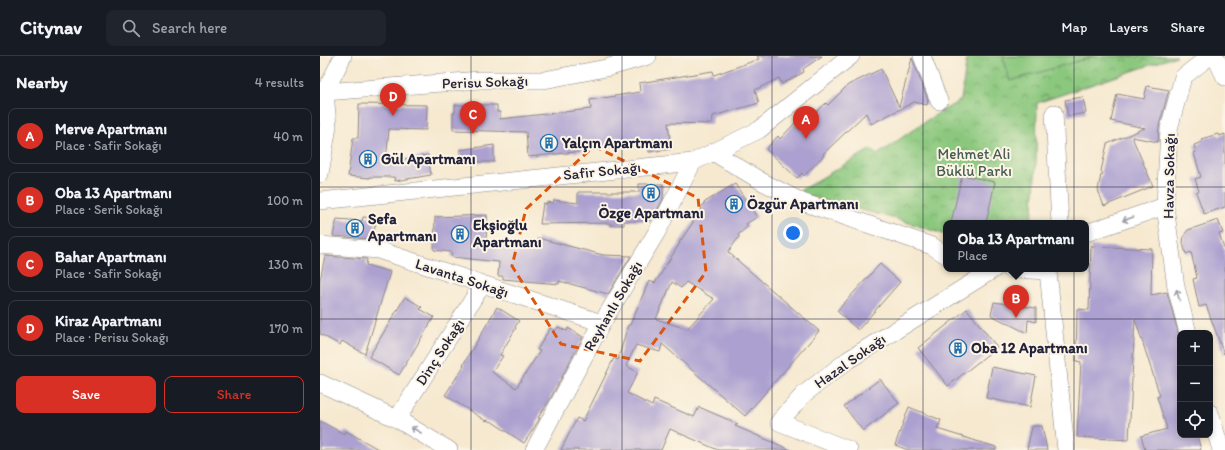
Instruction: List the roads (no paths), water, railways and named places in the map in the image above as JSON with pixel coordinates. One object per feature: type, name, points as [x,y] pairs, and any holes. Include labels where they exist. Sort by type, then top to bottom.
[{"type":"street","points":[[320,174],[328,126],[323,91],[343,56]]},
{"type":"street","name":"Perisu Sokağı","points":[[323,91],[480,80],[544,80],[606,68],[648,56]]},
{"type":"street","name":"Safir Sokağı","points":[[320,201],[693,162],[758,130],[851,56]]},
{"type":"street","points":[[922,56],[939,101]]},
{"type":"street","name":"Havza Sokağı","points":[[1187,330],[1176,287],[1165,206],[1169,129],[1183,77],[1210,56]]},
{"type":"street","points":[[1216,56],[1225,77]]},
{"type":"street","points":[[1054,113],[1060,220]]},
{"type":"street","points":[[712,152],[761,181],[802,202],[932,246],[943,252]]},
{"type":"street","name":"Reyhanlı Sokağı","points":[[534,450],[602,323],[658,230],[693,162]]},
{"type":"street","points":[[1089,232],[1165,206]]},
{"type":"street","name":"Lavanta Sokağı","points":[[320,245],[378,250],[602,323]]},
{"type":"street","name":"Hazal Sokağı","points":[[849,450],[779,422],[804,394],[848,360],[981,272]]},
{"type":"street","points":[[1049,272],[1066,450]]},
{"type":"street","name":"Dinç Sokağı","points":[[397,419],[482,285]]},
{"type":"street","points":[[320,383],[397,419],[449,450]]},
{"type":"street","points":[[1213,423],[1221,450]]},
{"type":"place","name":"Kiraz Apartmanı","points":[[393,116]]},
{"type":"place","name":"Bahar Apartmanı","points":[[473,134]]},
{"type":"place","name":"Merve Apartmanı","points":[[806,139]]},
{"type":"place","name":"Yalçın Apartmanı","points":[[549,143]]},
{"type":"place","name":"Gül Apartmanı","points":[[368,159]]},
{"type":"place","name":"Özge Apartmanı","points":[[651,193]]},
{"type":"place","name":"Özgür Apartmanı","points":[[734,204]]},
{"type":"place","name":"Sefa Apartmanı","points":[[355,228]]},
{"type":"place","name":"Ekşioğlu Apartmanı","points":[[460,234]]},
{"type":"place","name":"Oba 13 Apartmanı","points":[[1016,318]]},
{"type":"place","name":"Oba 12 Apartmanı","points":[[958,348]]},
{"type":"park label","name":"Mehmet Ali Büklü Parkı","points":[[974,162]]}]
